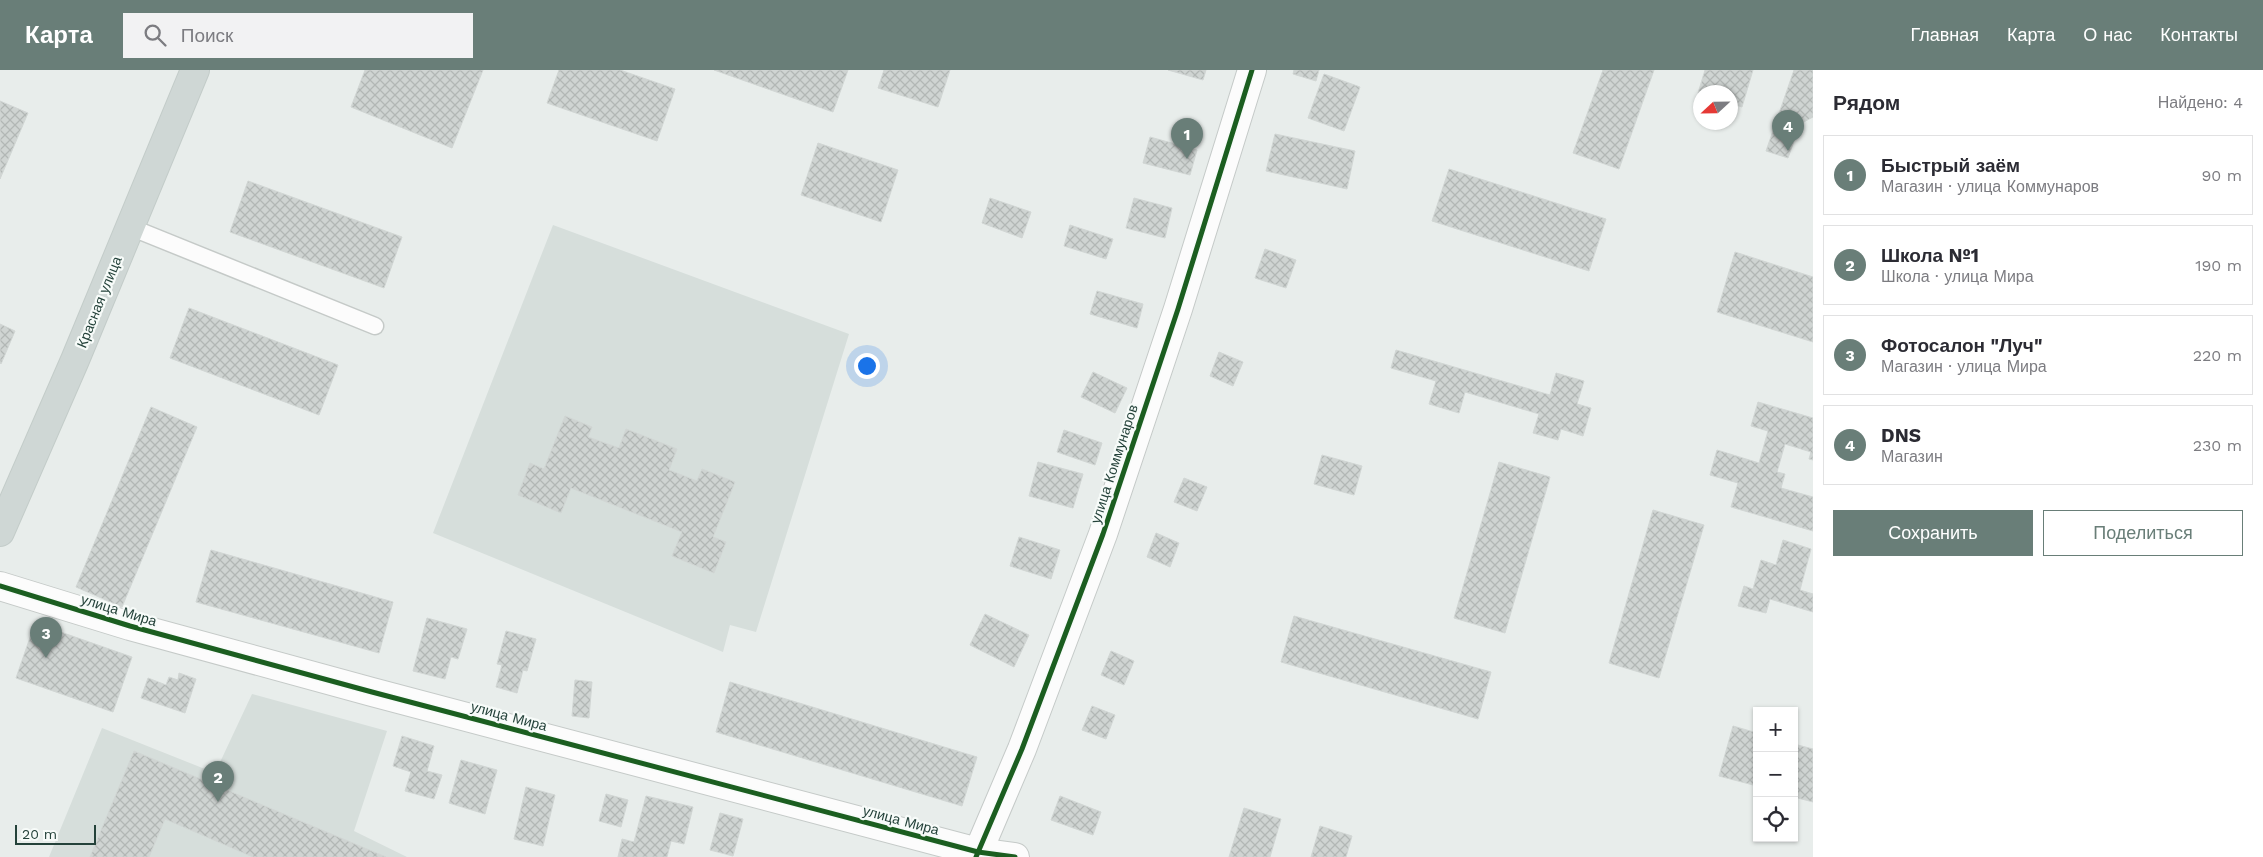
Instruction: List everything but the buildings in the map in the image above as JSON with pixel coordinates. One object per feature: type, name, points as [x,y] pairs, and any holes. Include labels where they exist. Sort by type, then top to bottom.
[{"type":"main road","name":"Красная улица","points":[[0,532],[195,70]]},
{"type":"street","name":"улица Коммунаров","points":[[977,855],[1022,749],[1103,534],[1178,309],[1252,70]]},
{"type":"street","name":"улица Мира","points":[[0,586],[130,626],[977,855],[1015,857]]},
{"type":"lane","points":[[130,227],[375,326]]},
{"type":"shaded area","points":[[553,225],[849,334],[756,632],[730,625],[723,652],[433,533]]},
{"type":"shaded area","points":[[252,694],[387,731],[354,831],[407,857],[49,857],[102,728],[215,773]]},
{"type":"cycle path","points":[[976,857],[1022,749],[1103,534],[1178,309],[1252,70]]},
{"type":"cycle path","points":[[0,586],[130,626],[372,692],[978,852],[1015,857]]},
{"type":"place","name":"DNS","points":[[1788,151]]},
{"type":"place","name":"Быстрый заём","points":[[1187,159]]},
{"type":"place","name":"Фотосалон \"Луч\"","points":[[46,658]]},
{"type":"place","name":"Школа №1","points":[[218,802]]}]
